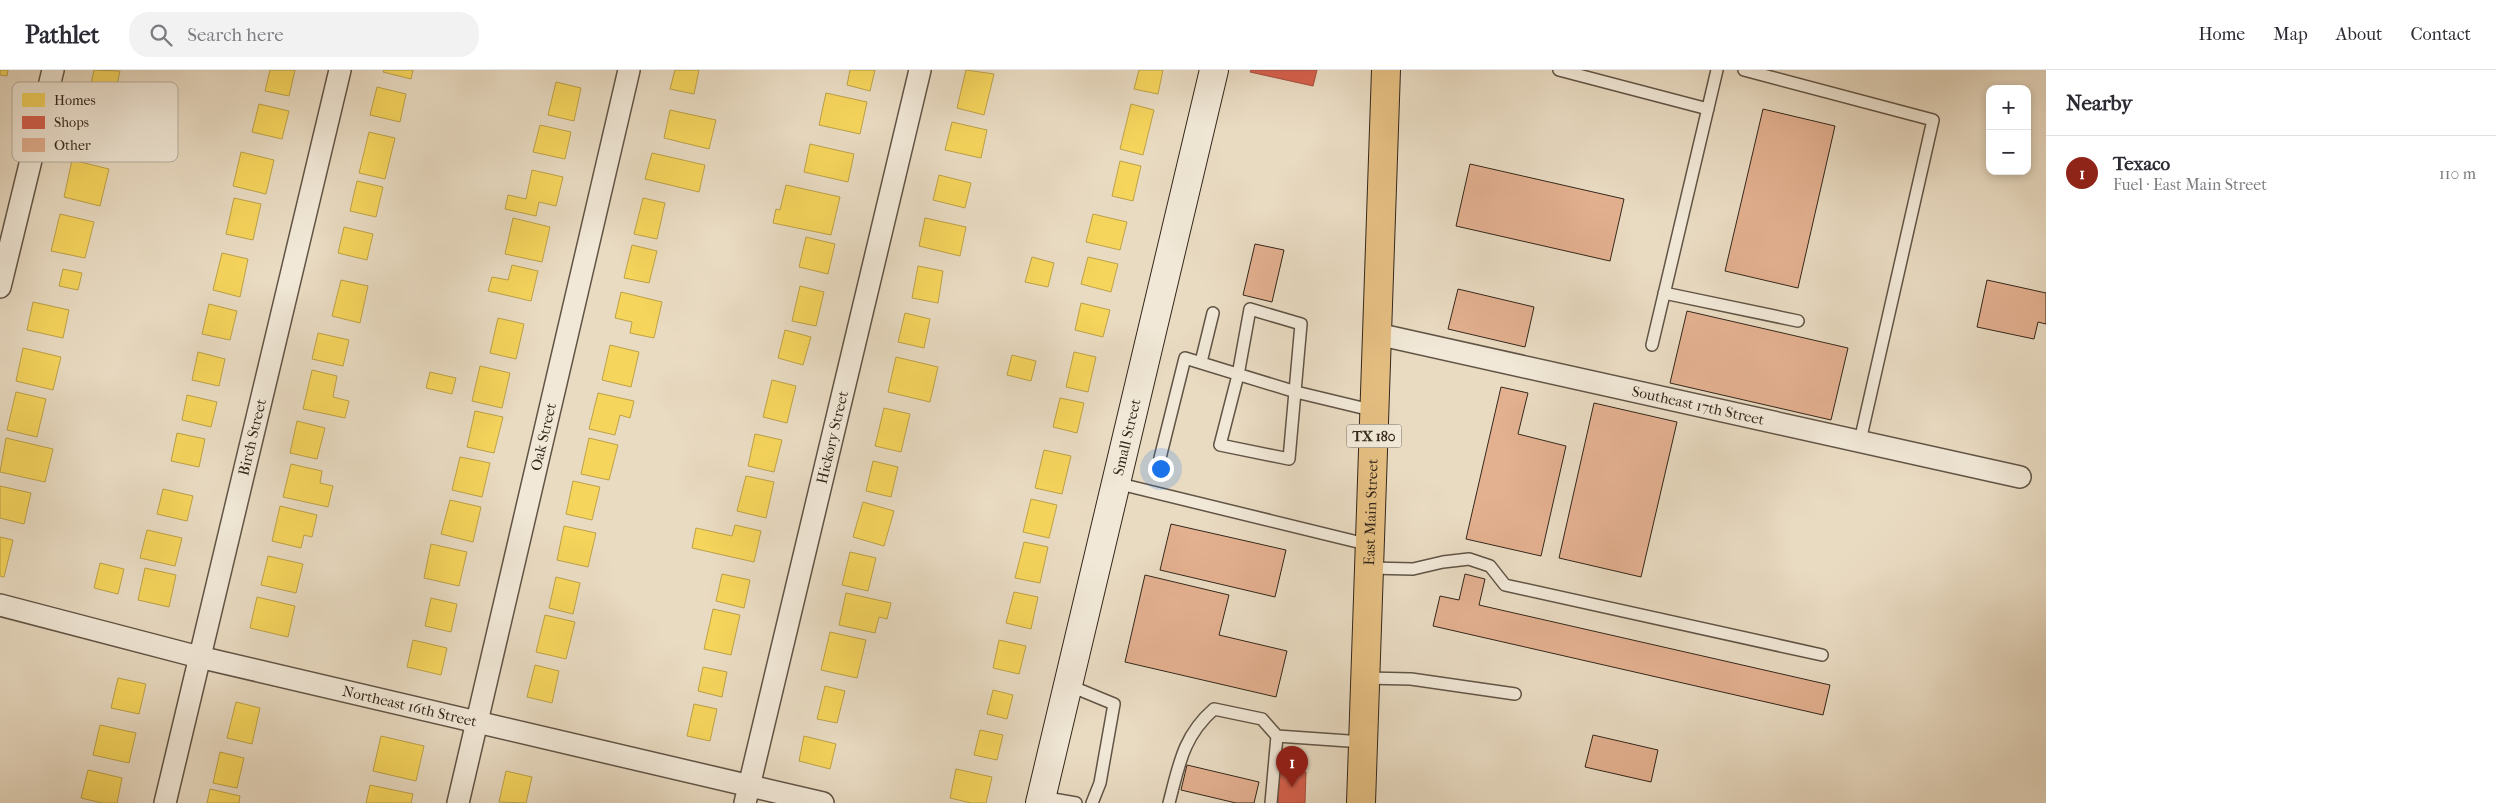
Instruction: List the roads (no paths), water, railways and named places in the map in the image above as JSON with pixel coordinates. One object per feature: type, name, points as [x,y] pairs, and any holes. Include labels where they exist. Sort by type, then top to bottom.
[{"type":"main road","name":"East Main Street","points":[[1361,803],[1386,70]]},
{"type":"street","name":"Birch Street","points":[[165,803],[340,70]]},
{"type":"street","name":"Oak Street","points":[[458,803],[475,722],[629,70]]},
{"type":"street","name":"Hickory Street","points":[[747,795],[920,70]]},
{"type":"street","name":"Small Street","points":[[1041,800],[1214,70]]},
{"type":"street","points":[[0,287],[31,162]]},
{"type":"street","name":"Southeast 17th Street","points":[[1377,334],[2020,477]]},
{"type":"street","name":"Northeast 16th Street","points":[[0,605],[199,656],[475,722],[747,795],[823,803]]},
{"type":"lane","points":[[1559,70],[1708,109]]},
{"type":"lane","points":[[1652,345],[1717,70]]},
{"type":"lane","points":[[1744,70],[1933,120],[1860,441]]},
{"type":"lane","points":[[1664,293],[1798,321]]},
{"type":"lane","points":[[1250,309],[1301,324],[1296,392],[1289,459],[1220,445],[1238,375],[1250,309]]},
{"type":"lane","points":[[1201,362],[1213,313]]},
{"type":"lane","points":[[1160,458],[1185,358],[1296,392],[1375,411]]},
{"type":"lane","points":[[1116,483],[1413,569],[1443,562],[1468,559],[1490,566],[1505,585],[1822,655]]},
{"type":"lane","points":[[1366,678],[1411,679],[1515,694]]},
{"type":"lane","points":[[1068,686],[1114,704],[1100,782],[1092,803]]},
{"type":"lane","points":[[1169,803],[1182,752],[1198,723],[1214,709],[1262,719],[1277,736],[1363,742]]},
{"type":"lane","points":[[1271,803],[1277,736]]},
{"type":"lane","points":[[1041,800],[1076,803]]},
{"type":"place","name":"Texaco","points":[[1292,787]]}]
